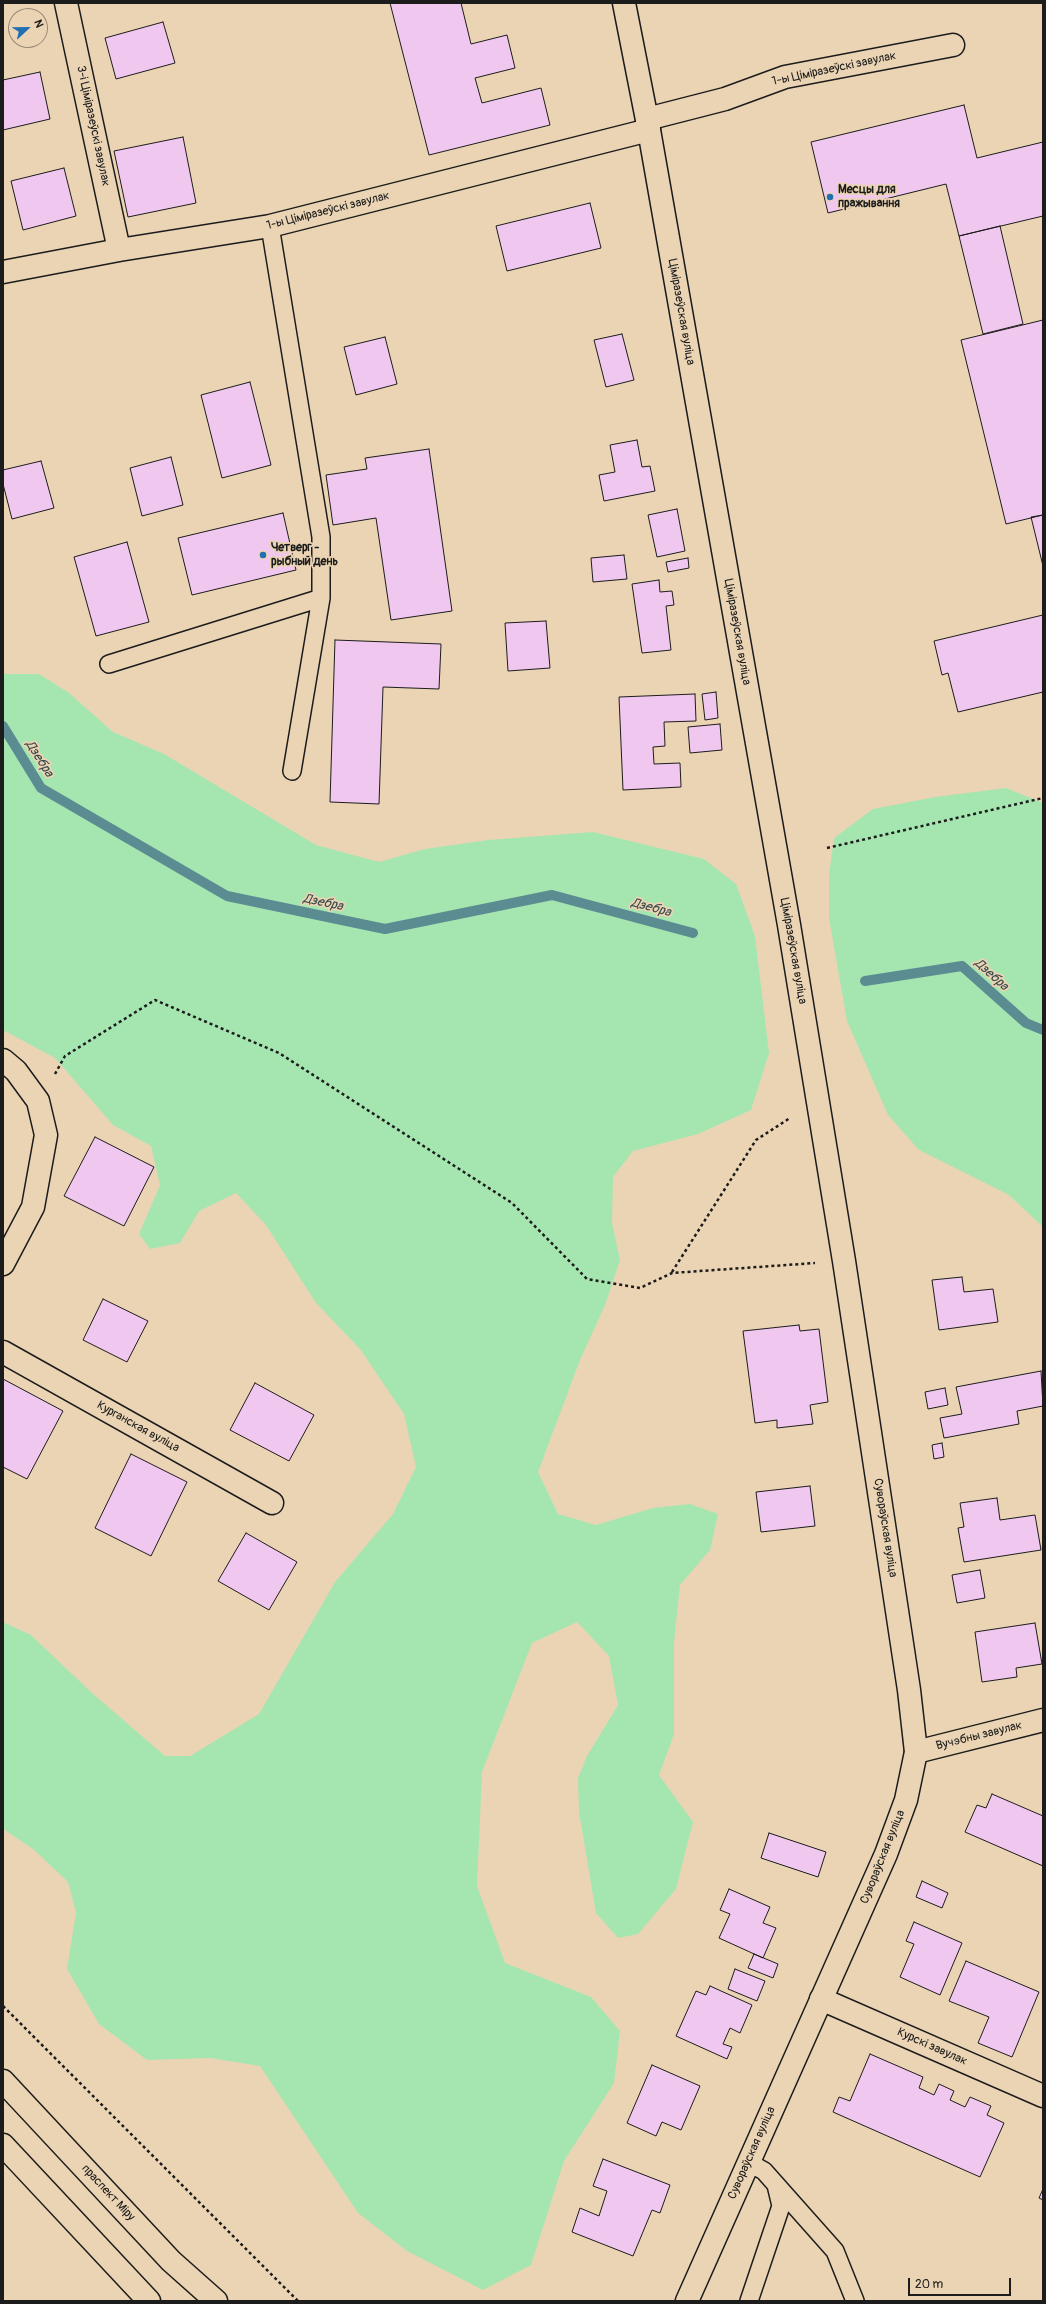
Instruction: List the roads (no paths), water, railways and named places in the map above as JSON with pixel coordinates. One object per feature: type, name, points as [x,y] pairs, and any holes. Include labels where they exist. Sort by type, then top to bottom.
[{"type":"main road","name":"3-і Ціміразеўскі завулак","points":[[66,3],[119,250]]},
{"type":"main road","name":"Ціміразеўская вуліца","points":[[624,3],[648,125],[818,1100],[844,1261]]},
{"type":"main road","name":"1-ы Ціміразеўскі завулак","points":[[3,272],[119,250],[270,226],[648,125],[785,78],[953,45]]},
{"type":"main road","points":[[3,1060],[16,1071],[38,1101],[46,1135],[32,1208],[3,1264]]},
{"type":"main road","name":"Сувораўская вуліца","points":[[687,2301],[886,1854],[906,1800],[916,1752],[910,1690],[844,1261]]},
{"type":"main road","name":"Курганская вуліца","points":[[3,1352],[272,1503]]},
{"type":"main road","name":"Вучэбны завулак","points":[[916,1752],[1043,1720]]},
{"type":"main road","name":"Курскі завулак","points":[[821,1999],[1043,2096]]},
{"type":"main road","name":"праспект Міру","points":[[3,2081],[171,2261],[216,2301]]},
{"type":"main road","points":[[3,2145],[148,2301]]},
{"type":"lane","points":[[270,226],[321,537],[321,598],[292,771]]},
{"type":"lane","points":[[109,664],[321,598]]},
{"type":"lane","points":[[748,2162],[764,2171],[835,2251],[855,2301]]},
{"type":"lane","points":[[749,2301],[781,2206],[775,2183]]},
{"type":"waterway","name":"Дзебра","points":[[3,726],[41,788],[227,896],[385,929],[552,895],[693,933]]},
{"type":"waterway","name":"Дзебра","points":[[865,981],[962,966],[1026,1023],[1043,1030]]},
{"type":"place","name":"Месцы для пражывання","points":[[830,197]]},
{"type":"place","name":"Четверг - рыбный день","points":[[263,555]]}]
